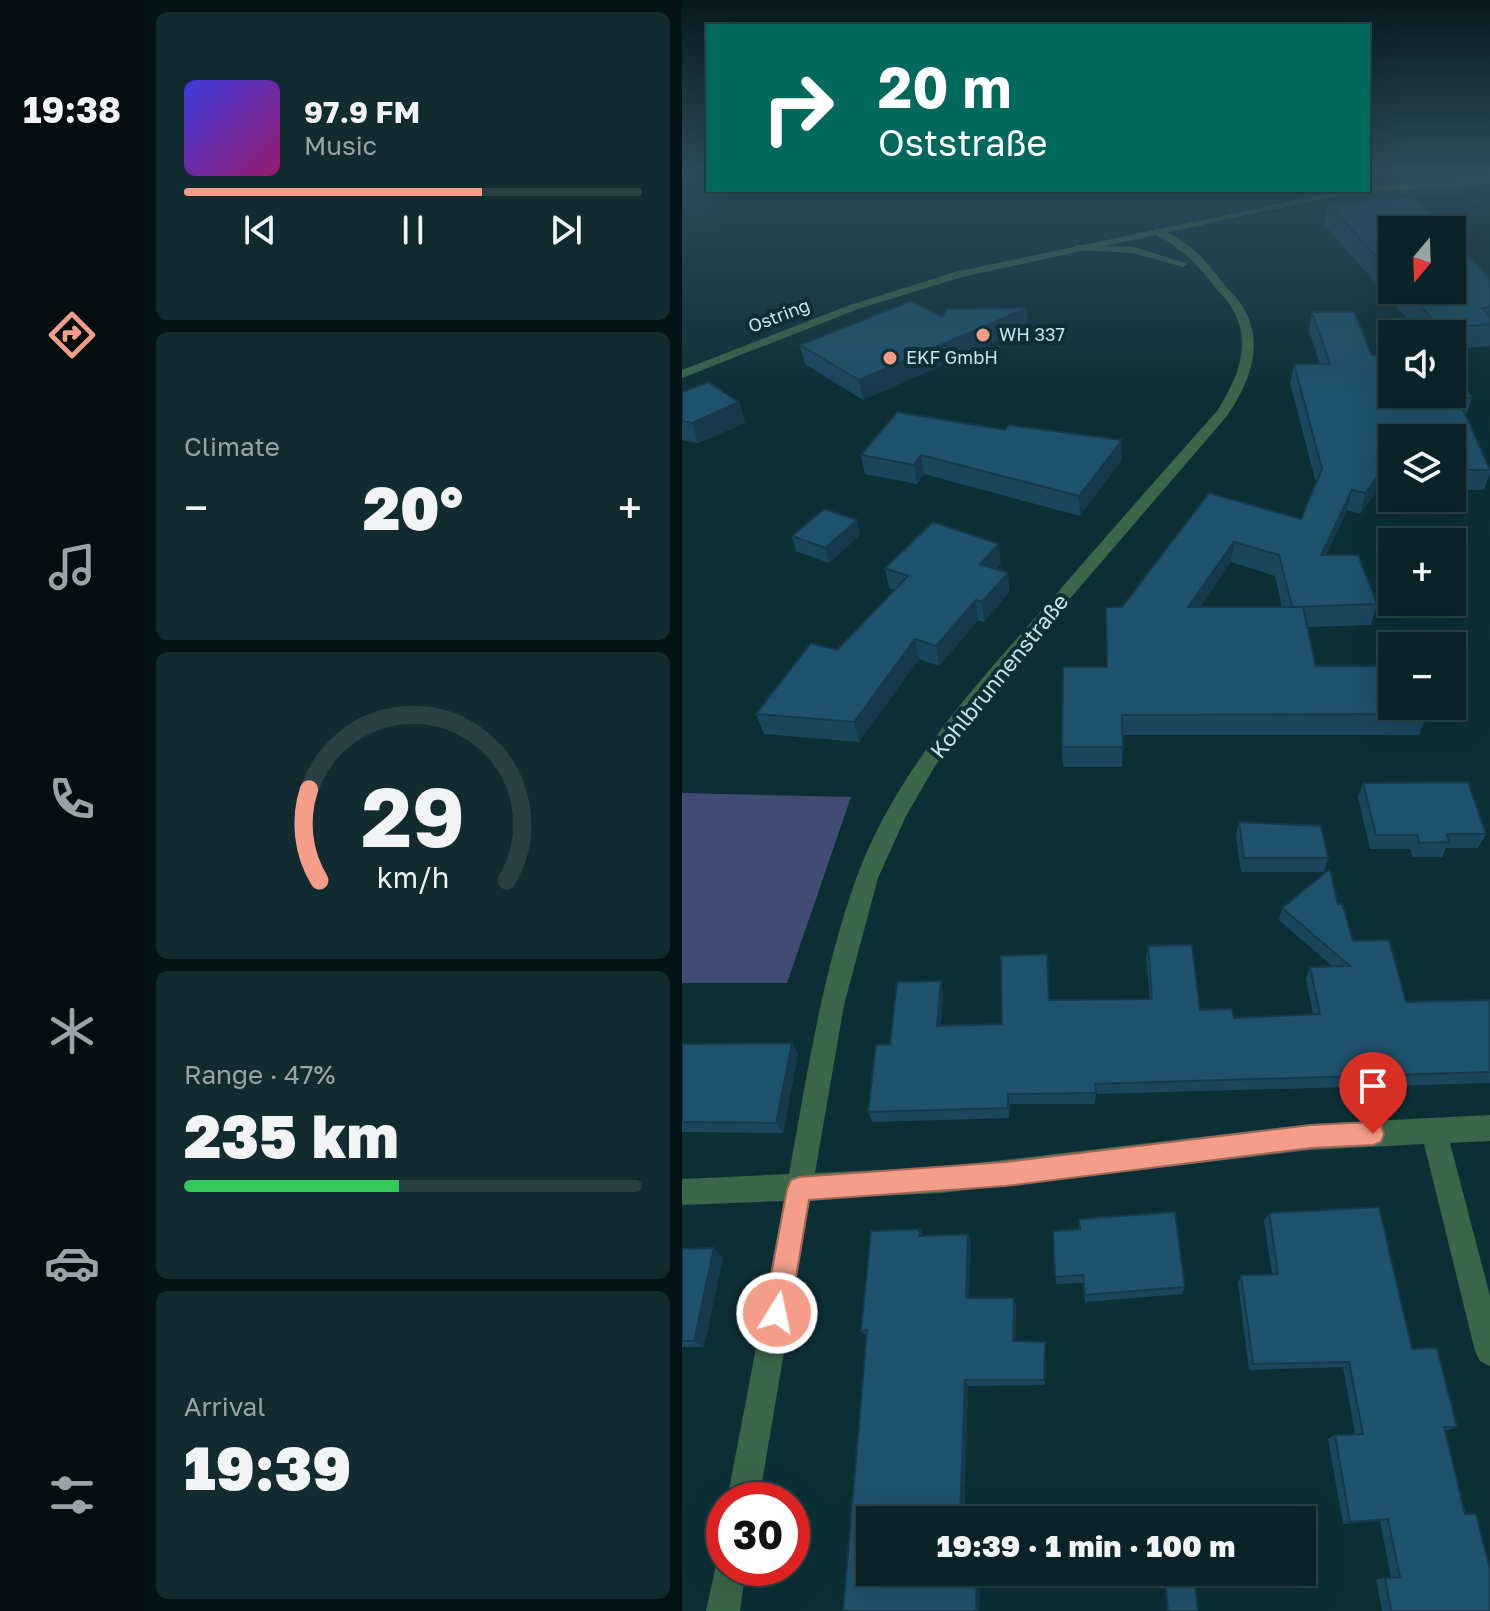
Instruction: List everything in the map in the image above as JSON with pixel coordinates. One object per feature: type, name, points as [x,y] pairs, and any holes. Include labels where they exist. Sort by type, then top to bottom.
[{"type":"street","name":"Ostring","points":[[682,374],[909,289],[1078,247]]},
{"type":"street","name":"Kohlbrunnenstraße","points":[[746,1482],[832,1005],[867,878],[897,814],[928,761],[981,691],[1168,477],[1235,393],[1249,360],[1250,343],[1237,306],[1216,281],[1183,264],[1134,250],[1082,247]]},
{"type":"street","name":"Kohlbrunnenstraße","points":[[1163,247],[1183,264]]},
{"type":"street","name":"Kohlbrunnenstraße","points":[[1187,247],[1214,272],[1216,281]]},
{"type":"street","points":[[682,1192],[799,1189],[1021,1172],[1311,1137],[1490,1128]]},
{"type":"street","points":[[1434,1131],[1490,1351]]},
{"type":"street","points":[[723,1611],[727,1586]]},
{"type":"shaded area","points":[[682,793],[851,797],[787,983],[682,983]]},
{"type":"building","points":[[1368,247],[1378,247],[1378,258]]},
{"type":"building","points":[[1466,255],[1490,278],[1490,307],[1482,308],[1490,317],[1490,324],[1466,326],[1466,320],[1433,320],[1419,304],[1466,304]]},
{"type":"building","points":[[911,301],[942,317],[947,309],[1027,308],[859,380],[800,345]]},
{"type":"building","points":[[1312,312],[1354,312],[1372,355],[1378,355],[1378,408],[1462,408],[1490,470],[1466,470],[1466,424],[1378,424],[1378,476],[1365,493],[1352,490],[1321,555],[1358,555],[1377,604],[1292,607],[1303,607],[1316,666],[1378,666],[1378,714],[1122,715],[1123,747],[1062,747],[1063,667],[1107,667],[1106,607],[1122,607],[1209,493],[1301,519],[1322,469],[1294,364],[1330,364]],"holes":[[[1234,542],[1279,555],[1292,607],[1188,607]]]},
{"type":"building","points":[[708,382],[739,402],[692,423],[682,421],[682,392]]},
{"type":"building","points":[[897,412],[1005,430],[1009,425],[1122,440],[1079,496],[921,455],[914,465],[861,455]]},
{"type":"building","points":[[824,509],[857,520],[825,548],[792,536]]},
{"type":"building","points":[[933,522],[999,544],[980,564],[1008,573],[982,602],[976,600],[936,646],[915,639],[854,722],[756,714],[811,643],[837,650],[908,576],[885,568]]},
{"type":"building","points":[[1468,782],[1486,834],[1447,834],[1449,842],[1419,843],[1417,835],[1376,835],[1363,783]]},
{"type":"building","points":[[1239,822],[1321,826],[1328,858],[1244,858]]},
{"type":"building","points":[[1330,869],[1338,904],[1342,903],[1353,941],[1389,940],[1406,1002],[1490,1000],[1490,1072],[1095,1084],[1096,1093],[1008,1094],[1008,1108],[868,1112],[876,1045],[890,1044],[897,982],[941,981],[937,1026],[1002,1024],[1001,956],[1047,954],[1049,1000],[1152,999],[1148,946],[1192,945],[1200,1010],[1232,1009],[1234,1018],[1320,1014],[1310,967],[1350,966],[1282,908]]},
{"type":"building","points":[[792,1043],[776,1123],[682,1122],[682,1044]]},
{"type":"building","points":[[1379,1207],[1412,1349],[1437,1348],[1457,1427],[1444,1427],[1465,1514],[1476,1514],[1490,1569],[1490,1611],[1391,1611],[1385,1578],[1400,1577],[1388,1519],[1350,1522],[1335,1435],[1363,1434],[1349,1362],[1253,1364],[1241,1275],[1278,1274],[1269,1213]]},
{"type":"building","points":[[1175,1212],[1185,1287],[1085,1295],[1083,1275],[1055,1277],[1053,1231],[1080,1229],[1079,1219]]},
{"type":"building","points":[[920,1229],[919,1236],[968,1234],[966,1298],[1014,1298],[1013,1341],[1045,1342],[1044,1380],[965,1380],[960,1506],[856,1506],[856,1586],[977,1586],[976,1611],[843,1611],[867,1330],[861,1331],[871,1231]]},
{"type":"building","points":[[714,1248],[694,1341],[682,1341],[682,1249]]},
{"type":"building","points":[[1165,1586],[1195,1586],[1198,1611],[1168,1611]]},
{"type":"place","name":"WH 337","points":[[983,335]]},
{"type":"place","name":"EKF GmbH","points":[[890,358]]},
{"type":"route","points":[[777,1313],[799,1189],[1005,1174],[1136,1156],[1311,1137],[1373,1134]]}]
